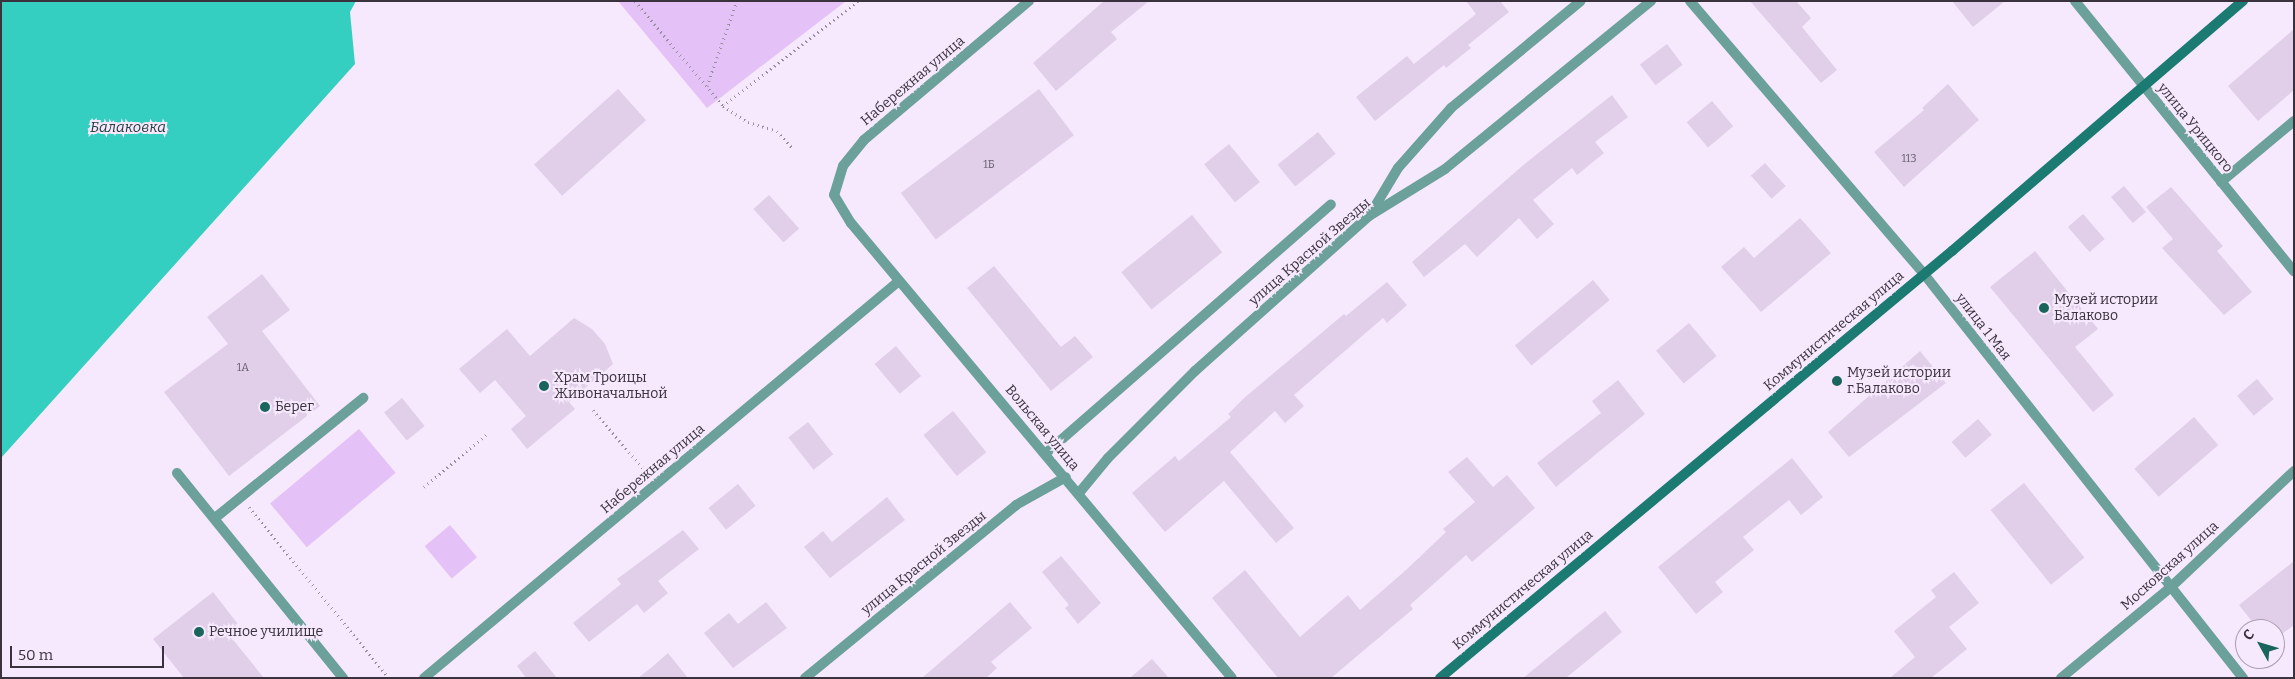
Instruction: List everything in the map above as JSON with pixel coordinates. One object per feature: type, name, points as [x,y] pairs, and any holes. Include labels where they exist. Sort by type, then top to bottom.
[{"type":"main road","name":"Коммунистическая улица","points":[[1440,678],[1924,274],[2243,1]]},
{"type":"street","name":"Набережная улица","points":[[834,195],[843,166],[864,140],[1029,1]]},
{"type":"street","points":[[1369,216],[1398,168],[1451,108],[1581,1]]},
{"type":"street","name":"улица Красной Звезды","points":[[1079,493],[1108,458],[1195,371],[1369,216],[1445,169],[1651,1]]},
{"type":"street","name":"улица 1 Мая","points":[[1690,1],[1924,274],[2243,678]]},
{"type":"street","name":"улица Урицкого","points":[[2075,1],[2294,271]]},
{"type":"street","points":[[2221,182],[2294,121]]},
{"type":"street","name":"Вольская улица","points":[[834,195],[851,223],[1046,453],[1232,678]]},
{"type":"street","points":[[1046,453],[1331,204]]},
{"type":"street","name":"Набережная улица","points":[[424,678],[900,281]]},
{"type":"street","points":[[215,518],[363,398]]},
{"type":"street","name":"Московская улица","points":[[2061,678],[2171,587],[2294,471]]},
{"type":"street","points":[[177,473],[275,591],[343,678]]},
{"type":"street","name":"улица Красной Звезды","points":[[805,678],[1016,505],[1066,477]]},
{"type":"path","points":[[635,1],[723,106],[748,122],[778,130],[793,149]]},
{"type":"path","points":[[706,86],[737,1]]},
{"type":"path","points":[[723,106],[858,1]]},
{"type":"path","points":[[593,410],[647,473]]},
{"type":"path","points":[[424,487],[488,433]]},
{"type":"path","points":[[241,497],[388,678]]},
{"type":"shaded area","points":[[618,1],[846,1],[707,108]]},
{"type":"shaded area","points":[[359,429],[396,473],[307,547],[270,504]]},
{"type":"shaded area","points":[[450,525],[477,557],[452,578],[425,546]]},
{"type":"water","name":"Балаковка","points":[[1,1],[356,1],[350,12],[355,64],[1,458]]},
{"type":"building","points":[[1104,1],[1149,1],[1111,32],[1117,39],[1056,91],[1033,63]]},
{"type":"building","points":[[1466,1],[1500,1],[1509,12],[1468,45],[1471,48],[1446,68],[1444,65],[1375,121],[1356,97],[1407,56],[1414,64],[1476,14]]},
{"type":"building","points":[[1750,1],[1796,1],[1811,18],[1802,27],[1837,70],[1821,83]]},
{"type":"building","points":[[1952,1],[2005,1],[1973,27]]},
{"type":"building","points":[[2294,29],[2294,90],[2258,121],[2228,86]]},
{"type":"building","points":[[1667,44],[1683,65],[1655,85],[1640,64]]},
{"type":"building","points":[[1948,84],[1979,120],[1904,187],[1874,152],[1924,110],[1922,108]]},
{"type":"building","points":[[618,89],[646,120],[562,196],[534,165]]},
{"type":"building","points":[[1039,89],[1074,135],[936,239],[901,193]]},
{"type":"building","points":[[1612,95],[1628,117],[1595,142],[1604,153],[1577,175],[1572,168],[1533,200],[1554,224],[1537,239],[1519,218],[1477,257],[1465,244],[1424,277],[1412,262],[1527,162]]},
{"type":"building","points":[[1712,101],[1733,126],[1708,147],[1687,122]]},
{"type":"building","points":[[1318,132],[1336,154],[1295,186],[1278,165]]},
{"type":"building","points":[[1229,144],[1260,182],[1235,202],[1204,164]]},
{"type":"building","points":[[1765,163],[1786,186],[1772,199],[1751,176]]},
{"type":"building","points":[[2124,186],[2146,212],[2133,223],[2111,197]]},
{"type":"building","points":[[2171,187],[2223,246],[2217,251],[2252,292],[2224,315],[2162,248],[2173,239],[2146,207]]},
{"type":"building","points":[[769,195],[799,228],[784,242],[753,209]]},
{"type":"building","points":[[2083,214],[2105,239],[2090,252],[2068,227]]},
{"type":"building","points":[[1192,215],[1222,252],[1151,310],[1121,272]]},
{"type":"building","points":[[1800,218],[1831,253],[1761,312],[1721,267],[1744,247],[1754,258]]},
{"type":"building","name":"Музей истории Балаково","points":[[2035,251],[2098,329],[2075,347],[2114,395],[2093,412],[1990,287]]},
{"type":"building","points":[[994,266],[1061,347],[1075,336],[1093,357],[1051,391],[967,288]]},
{"type":"building","points":[[262,274],[290,310],[262,331],[320,406],[229,476],[164,392],[228,344],[207,317]]},
{"type":"building","points":[[1593,280],[1610,300],[1532,365],[1515,346]]},
{"type":"building","points":[[1387,282],[1407,305],[1387,323],[1383,318],[1294,395],[1304,406],[1285,423],[1275,411],[1230,452],[1294,528],[1276,543],[1224,481],[1165,532],[1132,493],[1175,456],[1179,461],[1231,417],[1228,414],[1243,399],[1344,314],[1346,316]]},
{"type":"building","name":"Храм Троицы Живоначальной","points":[[574,318],[592,329],[605,344],[613,364],[569,402],[575,409],[527,449],[511,429],[526,416],[495,380],[480,393],[459,369],[507,329],[530,356]]},
{"type":"building","points":[[1689,323],[1717,356],[1684,384],[1656,351]]},
{"type":"building","points":[[896,346],[921,376],[900,394],[875,364]]},
{"type":"building","points":[[1920,351],[1946,383],[1849,457],[1828,432]]},
{"type":"building","points":[[2257,379],[2274,399],[2254,416],[2237,396]]},
{"type":"building","points":[[1618,380],[1645,414],[1556,487],[1537,463],[1601,413],[1592,401]]},
{"type":"building","points":[[402,398],[425,426],[407,440],[384,412]]},
{"type":"building","points":[[953,411],[986,452],[957,476],[923,435]]},
{"type":"building","points":[[2194,417],[2218,445],[2159,497],[2134,469]]},
{"type":"building","points":[[1978,419],[1992,435],[1965,458],[1952,442]]},
{"type":"building","points":[[808,422],[833,454],[814,470],[788,437]]},
{"type":"building","points":[[1467,457],[1493,487],[1507,475],[1535,508],[1472,562],[1466,555],[1410,605],[1413,609],[1331,678],[1278,678],[1212,598],[1245,570],[1300,637],[1348,595],[1360,610],[1406,570],[1446,532],[1443,529],[1475,502],[1448,472]]},
{"type":"building","points":[[1792,458],[1823,497],[1801,515],[1789,500],[1743,537],[1754,550],[1715,582],[1723,592],[1696,614],[1658,567]]},
{"type":"building","points":[[2024,483],[2084,558],[2051,585],[1991,510]]},
{"type":"building","points":[[738,484],[756,506],[726,530],[708,508]]},
{"type":"building","points":[[887,497],[905,520],[830,578],[804,547],[823,531],[832,542]]},
{"type":"building","points":[[683,530],[699,549],[658,581],[668,593],[644,613],[637,604],[589,642],[573,623],[621,584],[617,579]]},
{"type":"building","points":[[1061,556],[1101,603],[1078,624],[1065,608],[1069,605],[1042,572]]},
{"type":"building","points":[[2294,561],[2294,625],[2285,632],[2285,619],[2250,619],[2239,605]]},
{"type":"building","points":[[1954,572],[1979,603],[1949,627],[1967,649],[1931,678],[1890,678],[1915,657],[1894,631],[1936,597],[1931,590]]},
{"type":"building","name":"Речное училище","points":[[213,592],[241,628],[230,636],[264,678],[184,678],[153,639]]},
{"type":"building","points":[[766,602],[787,628],[733,668],[704,633],[729,613],[738,624]]},
{"type":"building","points":[[1010,602],[1032,628],[991,662],[997,668],[986,678],[922,678]]},
{"type":"building","points":[[1605,611],[1622,632],[1566,678],[1523,678]]},
{"type":"building","points":[[535,651],[557,678],[526,678],[517,666]]},
{"type":"building","points":[[668,653],[688,678],[638,678],[652,667]]},
{"type":"building","points":[[1152,659],[1169,678],[1130,678]]},
{"type":"place","name":"Музей истории Балаково","points":[[2044,308]]},
{"type":"place","name":"Музей истории г.Балаково","points":[[1837,381]]},
{"type":"place","name":"Храм Троицы Живоначальной","points":[[544,386]]},
{"type":"place","name":"Берег","points":[[265,407]]},
{"type":"place","name":"Речное училище","points":[[199,632]]}]
